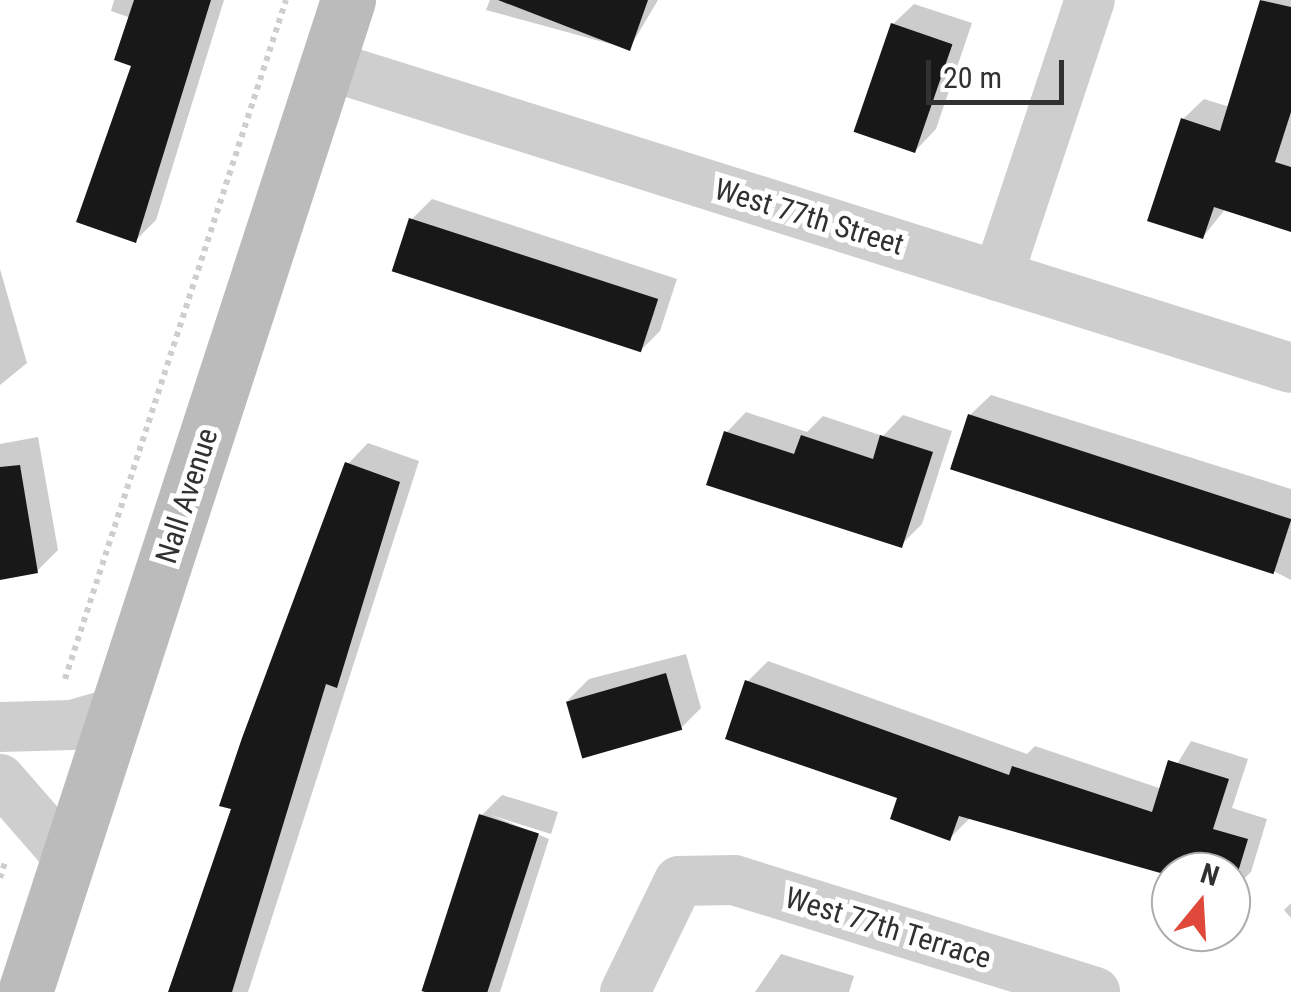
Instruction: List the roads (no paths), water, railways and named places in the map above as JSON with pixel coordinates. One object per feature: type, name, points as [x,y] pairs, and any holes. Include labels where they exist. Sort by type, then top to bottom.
[{"type":"main road","name":"Nall Avenue","points":[[24,992],[348,0]]},
{"type":"street","points":[[998,276],[1090,0]]},
{"type":"street","name":"West 77th Street","points":[[327,65],[1291,368]]},
{"type":"street","points":[[0,727],[72,725],[116,712]]},
{"type":"street","points":[[0,779],[69,858]]},
{"type":"street","name":"West 77th Terrace","points":[[626,992],[679,881],[734,880],[1095,992]]}]
